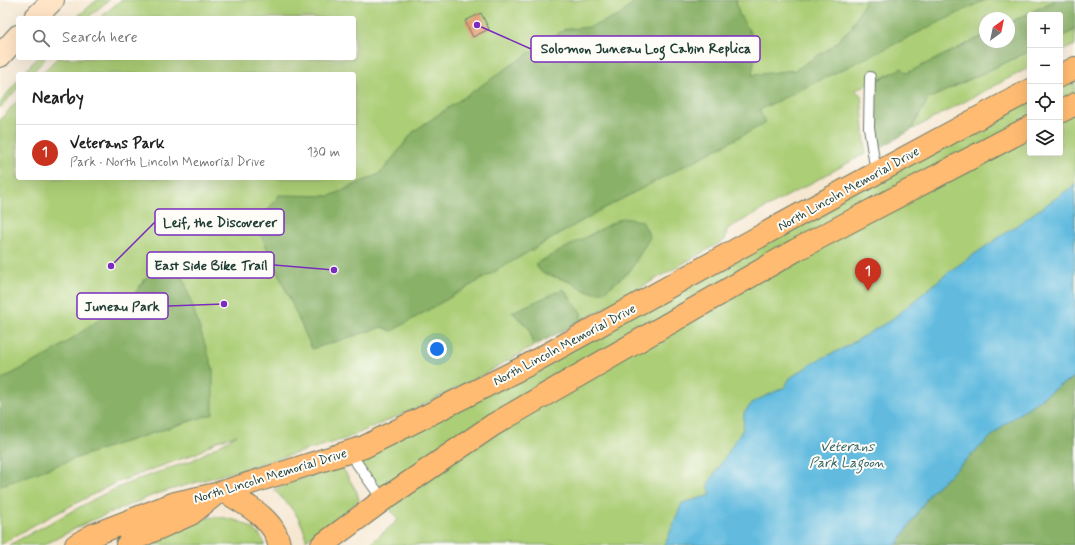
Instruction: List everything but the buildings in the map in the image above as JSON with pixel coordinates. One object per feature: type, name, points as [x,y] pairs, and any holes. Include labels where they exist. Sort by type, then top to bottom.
[{"type":"main road","points":[[37,16],[53,0]]},
{"type":"main road","points":[[0,56],[16,38]]},
{"type":"main road","points":[[1063,74],[1075,68]]},
{"type":"main road","name":"North Lincoln Memorial Drive","points":[[76,545],[94,535],[175,503],[220,492],[364,447],[526,366],[1027,92]]},
{"type":"main road","points":[[1063,110],[1075,104]]},
{"type":"main road","points":[[322,545],[383,500],[506,417],[796,250],[1027,129]]},
{"type":"main road","points":[[127,545],[132,540],[191,514],[220,492],[264,518],[273,529],[279,545]]},
{"type":"lane","points":[[870,77],[869,127],[876,173]]},
{"type":"lane","points":[[349,452],[383,500]]},
{"type":"green space","points":[[97,0],[109,0],[89,16],[78,16]]},
{"type":"green space","points":[[121,0],[1056,0],[1031,12],[1027,12],[1027,14],[1015,20],[1015,12],[979,12],[979,38],[907,74],[901,69],[855,90],[861,95],[866,153],[727,229],[725,240],[581,321],[581,313],[512,312],[529,328],[534,346],[484,374],[419,407],[345,439],[156,494],[88,522],[44,545],[9,545],[102,495],[136,480],[193,460],[237,435],[217,441],[197,453],[115,483],[34,525],[0,545],[0,120],[16,102],[16,180],[356,180],[356,72],[43,72],[55,60],[356,60],[356,16],[102,16]]},
{"type":"green space","points":[[636,0],[736,0],[739,14],[757,44],[752,75],[795,70],[833,46],[852,26],[866,0],[985,0],[759,110],[766,123],[601,210],[392,331],[382,327],[312,349],[254,219],[268,210],[279,195],[330,196],[381,173],[414,131],[565,29],[590,27],[619,16]]},
{"type":"green space","points":[[1056,0],[1075,0],[1075,30],[1063,36],[1063,12],[1031,12]]},
{"type":"green space","points":[[1027,14],[1027,52],[928,99],[911,130],[878,149],[872,83],[902,68],[907,73],[979,38],[979,48],[1015,48],[1015,20]]},
{"type":"green space","points":[[1075,30],[1075,45],[1063,51],[1063,36]]},
{"type":"green space","points":[[1027,52],[1027,69],[911,130],[928,99]]},
{"type":"green space","points":[[35,60],[44,60],[33,72],[25,72]]},
{"type":"green space","points":[[1075,68],[1075,545],[369,545],[398,520],[349,452],[1027,92],[1027,156],[1063,156],[1063,74]]},
{"type":"green space","points":[[16,83],[16,90],[0,108],[0,103]]},
{"type":"green space","points":[[622,218],[642,221],[650,237],[630,271],[604,292],[588,292],[568,281],[542,273],[535,264]]},
{"type":"green space","points":[[176,256],[213,369],[213,414],[99,450],[0,486],[0,380],[51,353],[103,317],[134,294],[159,261]]},
{"type":"green space","points":[[564,289],[581,313],[581,321],[534,346],[529,328],[512,312]]},
{"type":"green space","points":[[1075,377],[1075,545],[897,545],[931,492],[1005,424],[1057,387]]},
{"type":"green space","points":[[342,467],[357,492],[359,501],[306,540],[299,518],[274,490],[288,483]]},
{"type":"green space","points":[[218,517],[232,519],[246,524],[257,532],[265,545],[140,545],[201,518]]},
{"type":"water","name":"Veterans Park Lagoon","points":[[1075,185],[1075,377],[1057,387],[1005,424],[931,492],[897,545],[665,545],[682,503],[711,495],[708,484],[743,429],[744,413],[753,402],[785,387],[790,378],[816,361],[842,349],[891,320],[950,271]]},
{"type":"place","name":"Solomon Juneau Log Cabin Replica","points":[[477,25]]},
{"type":"place","name":"Leif, the Discoverer","points":[[111,266]]},
{"type":"place","name":"East Side Bike Trail","points":[[334,270]]},
{"type":"place","name":"Veterans Park","points":[[868,291]]},
{"type":"place","name":"Juneau Park","points":[[224,304]]}]
